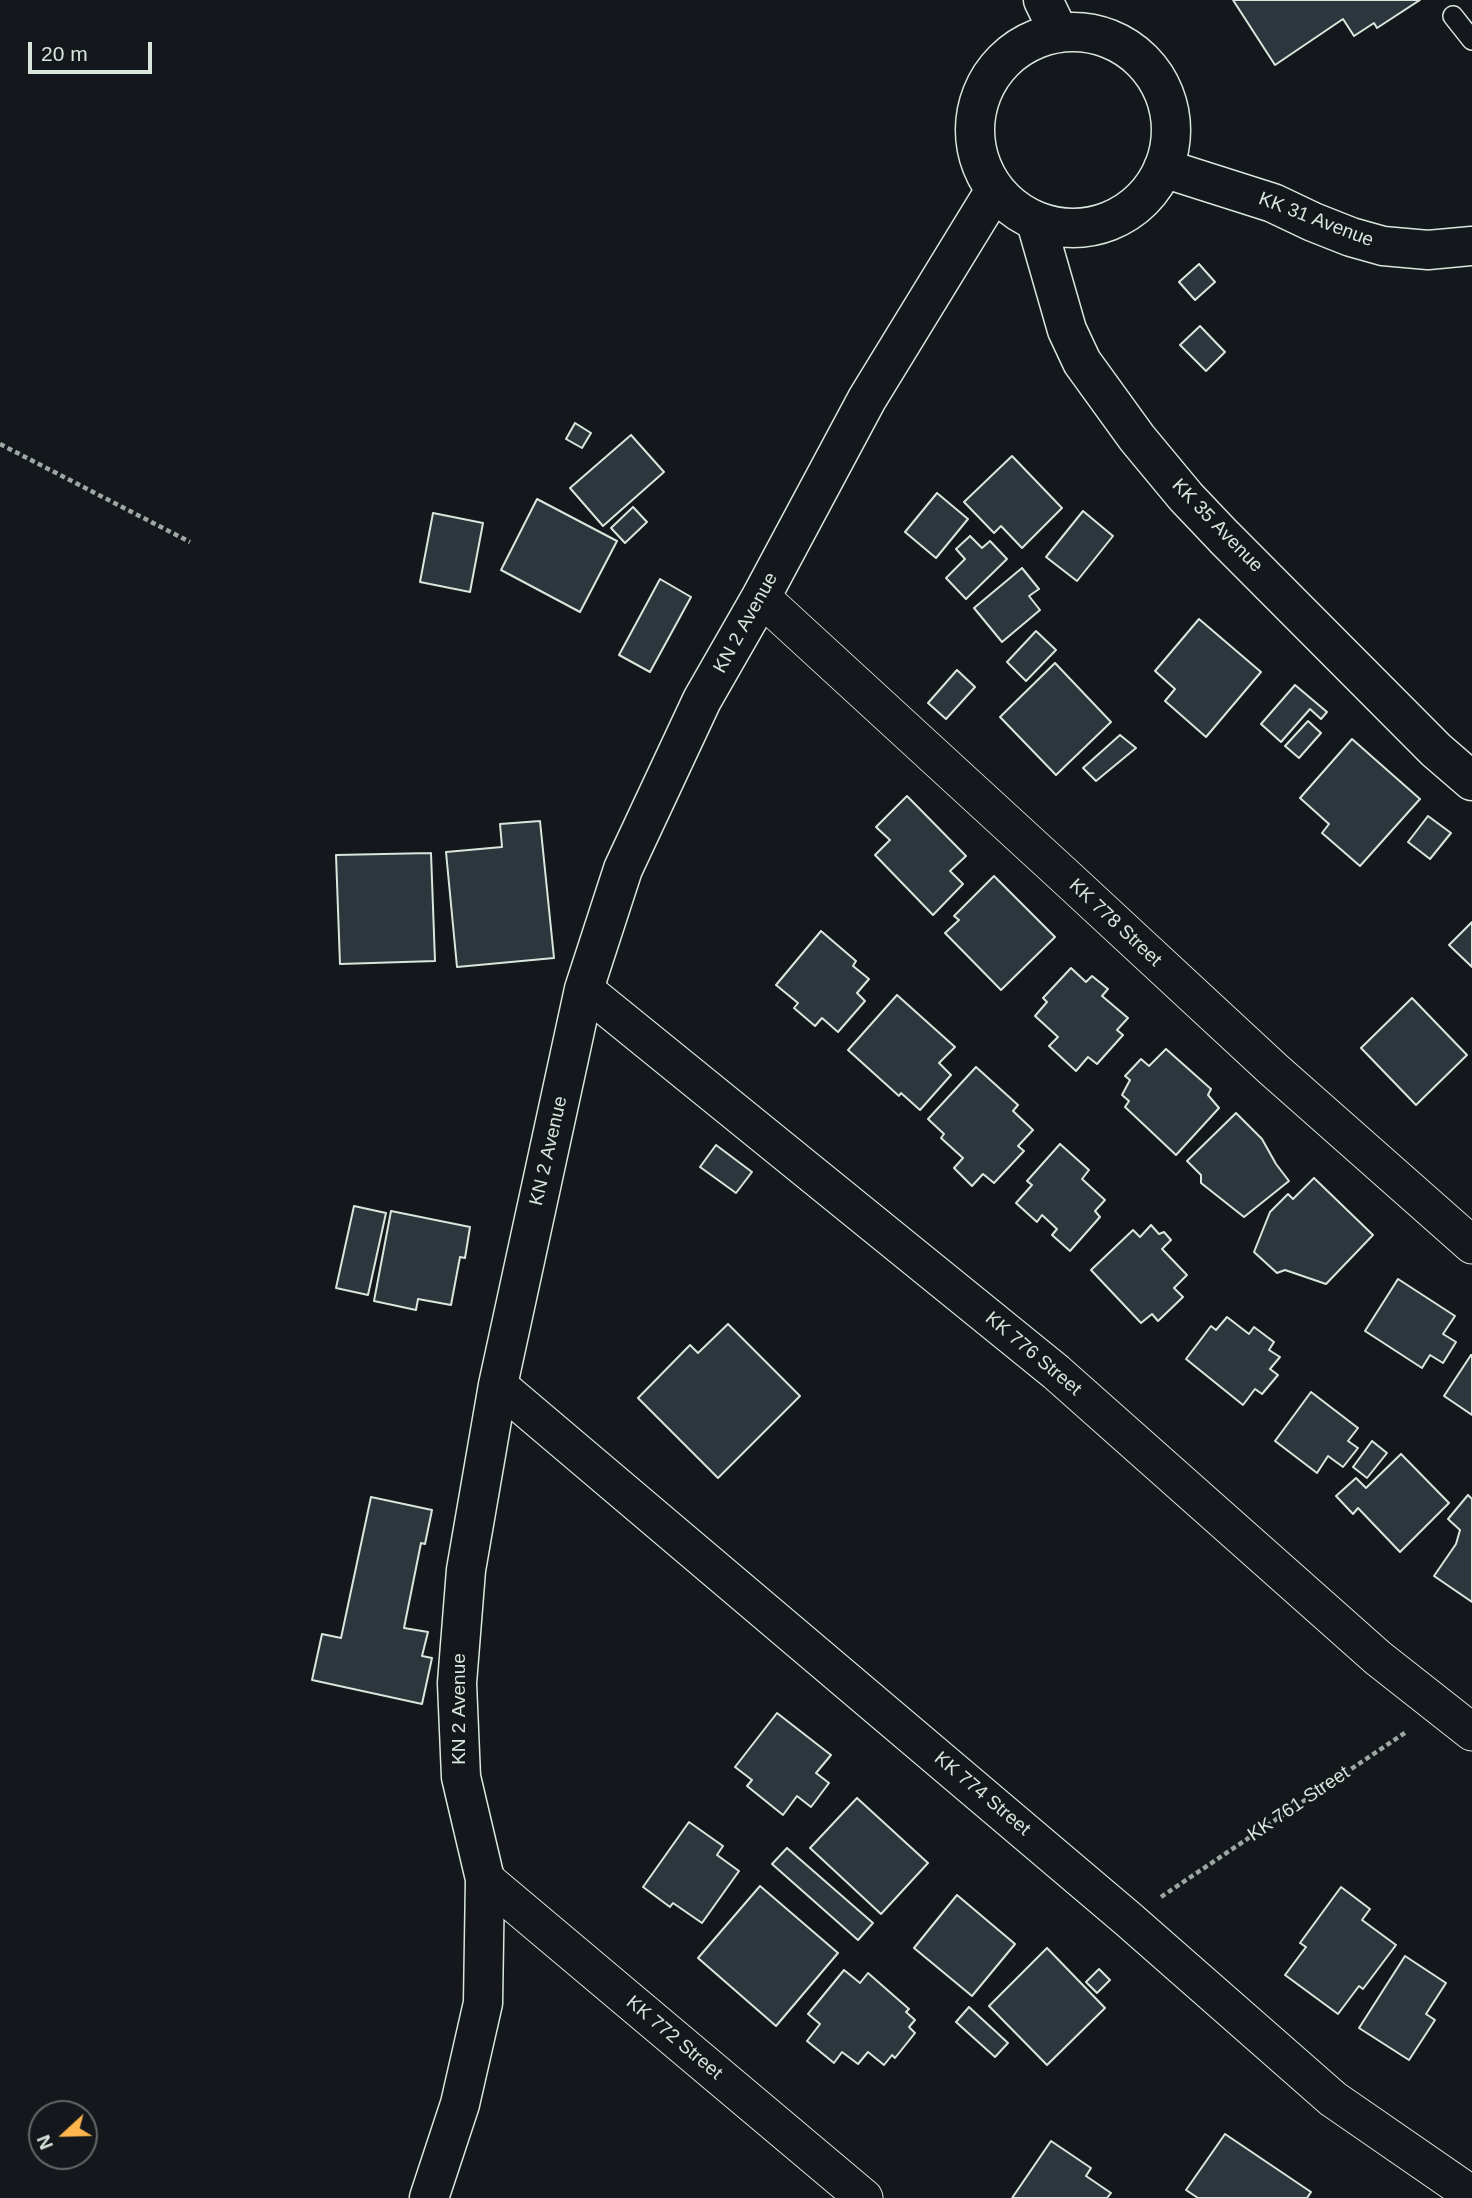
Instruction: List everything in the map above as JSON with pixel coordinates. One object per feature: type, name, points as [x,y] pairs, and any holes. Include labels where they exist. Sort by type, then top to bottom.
[{"type":"street","points":[[1051,16],[1085,33],[1110,39],[1132,52],[1151,70],[1163,92],[1170,117],[1170,143],[1163,168],[1151,190],[1133,208],[1111,221],[1086,228],[1061,228],[1036,222],[1014,209],[995,190],[982,168],[976,143],[976,118],[982,93],[995,71],[1012,52],[1035,40],[1051,16]]},
{"type":"street","name":"KK 31 Avenue","points":[[1163,168],[1273,203],[1326,227],[1383,246],[1428,250],[1472,246]]},
{"type":"street","name":"KN 2 Avenue","points":[[429,2198],[460,2104],[483,2003],[485,1879],[461,1777],[457,1683],[466,1570],[498,1385],[584,989],[623,869],[702,700],[761,597],[867,399],[995,190]]},
{"type":"street","name":"KK 35 Avenue","points":[[1036,222],[1067,330],[1082,362],[1137,438],[1186,497],[1224,537],[1436,750],[1472,781]]},
{"type":"street","name":"KK 778 Street","points":[[761,597],[1273,1069],[1472,1245]]},
{"type":"street","name":"KK 776 Street","points":[[584,989],[1056,1371],[1378,1658],[1457,1701],[1472,1732]]},
{"type":"street","name":"KK 774 Street","points":[[498,1385],[1128,1919],[1333,2099],[1472,2195]]},
{"type":"street","name":"KK 772 Street","points":[[485,1879],[864,2198]]},
{"type":"lane","points":[[1453,16],[1472,40]]},
{"type":"path","points":[[0,444],[190,542]]},
{"type":"path","name":"KK 761 Street","points":[[1128,1919],[1457,1701]]},
{"type":"building","points":[[1233,0],[1420,0],[1377,28],[1374,23],[1354,36],[1343,19],[1275,65]]},
{"type":"building","points":[[1199,264],[1215,282],[1195,300],[1179,282]]},
{"type":"building","points":[[1200,326],[1225,352],[1206,371],[1180,345]]},
{"type":"building","points":[[575,423],[591,433],[582,448],[566,439]]},
{"type":"building","points":[[631,435],[664,472],[603,526],[570,488]]},
{"type":"building","points":[[1012,456],[1062,508],[1022,548],[1001,526],[994,533],[964,502]]},
{"type":"building","points":[[937,493],[968,519],[936,558],[905,532]]},
{"type":"building","points":[[537,499],[617,541],[580,612],[501,570]]},
{"type":"building","points":[[633,507],[647,522],[625,543],[611,528]]},
{"type":"building","points":[[1083,511],[1113,536],[1077,581],[1046,557]]},
{"type":"building","points":[[433,513],[483,523],[470,592],[420,582]]},
{"type":"building","points":[[970,536],[982,548],[990,541],[1007,559],[966,599],[946,578],[965,559],[956,549]]},
{"type":"building","points":[[1022,568],[1039,589],[1029,596],[1040,610],[1002,642],[974,608]]},
{"type":"building","points":[[660,579],[691,597],[650,672],[619,655]]},
{"type":"building","points":[[1199,619],[1261,672],[1206,737],[1165,701],[1175,689],[1155,671]]},
{"type":"building","points":[[1036,631],[1056,650],[1026,681],[1007,662]]},
{"type":"building","points":[[1055,663],[1111,722],[1056,775],[1000,717]]},
{"type":"building","points":[[957,670],[975,687],[946,719],[928,703]]},
{"type":"building","points":[[1295,685],[1327,712],[1321,719],[1310,709],[1281,742],[1261,724]]},
{"type":"building","points":[[1308,721],[1321,733],[1299,758],[1285,746]]},
{"type":"building","points":[[1120,735],[1136,748],[1096,781],[1083,768]]},
{"type":"building","points":[[1352,739],[1420,799],[1360,866],[1322,833],[1329,824],[1300,798]]},
{"type":"building","points":[[907,796],[966,856],[950,871],[963,884],[933,915],[875,855],[890,840],[876,827]]},
{"type":"building","points":[[1428,816],[1451,833],[1430,859],[1408,842]]},
{"type":"building","points":[[540,821],[554,958],[457,967],[446,852],[502,847],[500,824]]},
{"type":"building","points":[[431,853],[435,961],[340,964],[336,855]]},
{"type":"building","points":[[994,876],[1055,937],[1001,990],[945,933],[959,920],[954,916]]},
{"type":"building","points":[[1472,922],[1472,967],[1449,945]]},
{"type":"building","points":[[821,931],[856,961],[853,966],[869,979],[857,993],[865,1001],[838,1032],[822,1018],[815,1026],[794,1008],[798,1003],[776,985]]},
{"type":"building","points":[[1071,968],[1086,982],[1092,976],[1108,989],[1102,996],[1128,1018],[1117,1030],[1123,1035],[1097,1064],[1088,1057],[1076,1071],[1049,1046],[1058,1037],[1035,1016],[1047,1002],[1043,998]]},
{"type":"building","points":[[897,995],[955,1047],[939,1063],[951,1075],[920,1110],[901,1093],[899,1096],[848,1050]]},
{"type":"building","points":[[1412,998],[1467,1055],[1416,1105],[1361,1048]]},
{"type":"building","points":[[1166,1049],[1211,1089],[1208,1095],[1219,1108],[1176,1155],[1125,1107],[1129,1101],[1122,1095],[1130,1080],[1125,1076],[1141,1059],[1149,1066]]},
{"type":"building","points":[[976,1067],[1018,1105],[1013,1111],[1033,1130],[1018,1146],[1024,1151],[994,1183],[983,1174],[972,1186],[954,1168],[963,1158],[941,1138],[944,1134],[928,1119]]},
{"type":"building","points":[[1236,1113],[1262,1139],[1289,1181],[1244,1217],[1201,1183],[1201,1175],[1187,1161]]},
{"type":"building","points":[[1060,1144],[1089,1170],[1082,1179],[1105,1200],[1095,1211],[1100,1217],[1070,1251],[1052,1235],[1057,1229],[1042,1215],[1037,1222],[1016,1203],[1032,1185],[1027,1181]]},
{"type":"building","points":[[716,1145],[752,1172],[736,1193],[700,1167]]},
{"type":"building","points":[[1314,1178],[1373,1235],[1326,1284],[1285,1270],[1277,1273],[1254,1252],[1270,1212],[1288,1194],[1293,1199]]},
{"type":"building","points":[[354,1206],[386,1213],[368,1295],[336,1288]]},
{"type":"building","points":[[391,1211],[470,1227],[465,1258],[460,1257],[451,1305],[418,1299],[416,1310],[374,1301]]},
{"type":"building","points":[[1151,1225],[1159,1234],[1164,1232],[1171,1240],[1162,1249],[1187,1275],[1174,1288],[1183,1297],[1158,1321],[1152,1314],[1141,1323],[1091,1270],[1133,1230],[1140,1237]]},
{"type":"building","points":[[1398,1279],[1455,1316],[1443,1334],[1456,1342],[1443,1363],[1430,1355],[1422,1368],[1365,1331]]},
{"type":"building","points":[[1227,1317],[1249,1334],[1254,1327],[1274,1342],[1269,1350],[1280,1357],[1270,1369],[1278,1375],[1262,1394],[1255,1389],[1243,1405],[1186,1359],[1211,1326],[1216,1330]]},
{"type":"building","points":[[728,1324],[800,1396],[718,1478],[638,1398],[690,1345],[698,1353]]},
{"type":"building","points":[[1472,1355],[1472,1415],[1444,1396]]},
{"type":"building","points":[[1311,1392],[1358,1428],[1348,1441],[1358,1448],[1343,1467],[1328,1456],[1317,1473],[1275,1441]]},
{"type":"building","points":[[1372,1441],[1387,1453],[1367,1478],[1353,1467]]},
{"type":"building","points":[[1401,1454],[1449,1503],[1400,1552],[1358,1508],[1353,1514],[1336,1496],[1356,1478],[1366,1488]]},
{"type":"building","points":[[1468,1495],[1472,1499],[1472,1602],[1434,1576],[1456,1544],[1460,1530],[1448,1519]]},
{"type":"building","points":[[371,1497],[432,1510],[425,1544],[421,1543],[404,1628],[428,1632],[422,1656],[432,1658],[422,1704],[312,1680],[322,1634],[341,1638]]},
{"type":"building","points":[[777,1713],[831,1755],[816,1773],[829,1783],[811,1807],[797,1796],[783,1815],[747,1786],[752,1780],[735,1767]]},
{"type":"building","points":[[857,1798],[928,1863],[881,1914],[810,1848]]},
{"type":"building","points":[[689,1822],[723,1846],[717,1855],[739,1871],[702,1923],[673,1903],[670,1907],[643,1887]]},
{"type":"building","points":[[787,1848],[873,1923],[858,1940],[772,1864]]},
{"type":"building","points":[[760,1886],[838,1953],[776,2026],[698,1958]]},
{"type":"building","points":[[1341,1887],[1370,1909],[1362,1920],[1396,1945],[1363,1989],[1359,1986],[1338,2014],[1285,1975],[1306,1947],[1300,1943]]},
{"type":"building","points":[[957,1895],[1015,1944],[972,1996],[914,1948]]},
{"type":"building","points":[[1047,1948],[1105,2008],[1047,2065],[989,2006]]},
{"type":"building","points":[[1405,1956],[1446,1983],[1426,2014],[1435,2020],[1409,2060],[1359,2028]]},
{"type":"building","points":[[1099,1969],[1110,1980],[1097,1993],[1086,1982]]},
{"type":"building","points":[[844,1970],[860,1983],[868,1973],[909,2009],[906,2012],[915,2020],[909,2027],[915,2033],[895,2058],[892,2055],[884,2065],[868,2052],[858,2064],[842,2052],[834,2063],[807,2041],[820,2024],[808,2014]]},
{"type":"building","points":[[969,2007],[1008,2043],[995,2057],[956,2022]]},
{"type":"building","points":[[1225,2134],[1311,2192],[1307,2198],[1198,2198],[1186,2190]]},
{"type":"building","points":[[1051,2141],[1091,2168],[1086,2176],[1111,2193],[1107,2198],[1012,2198]]}]
